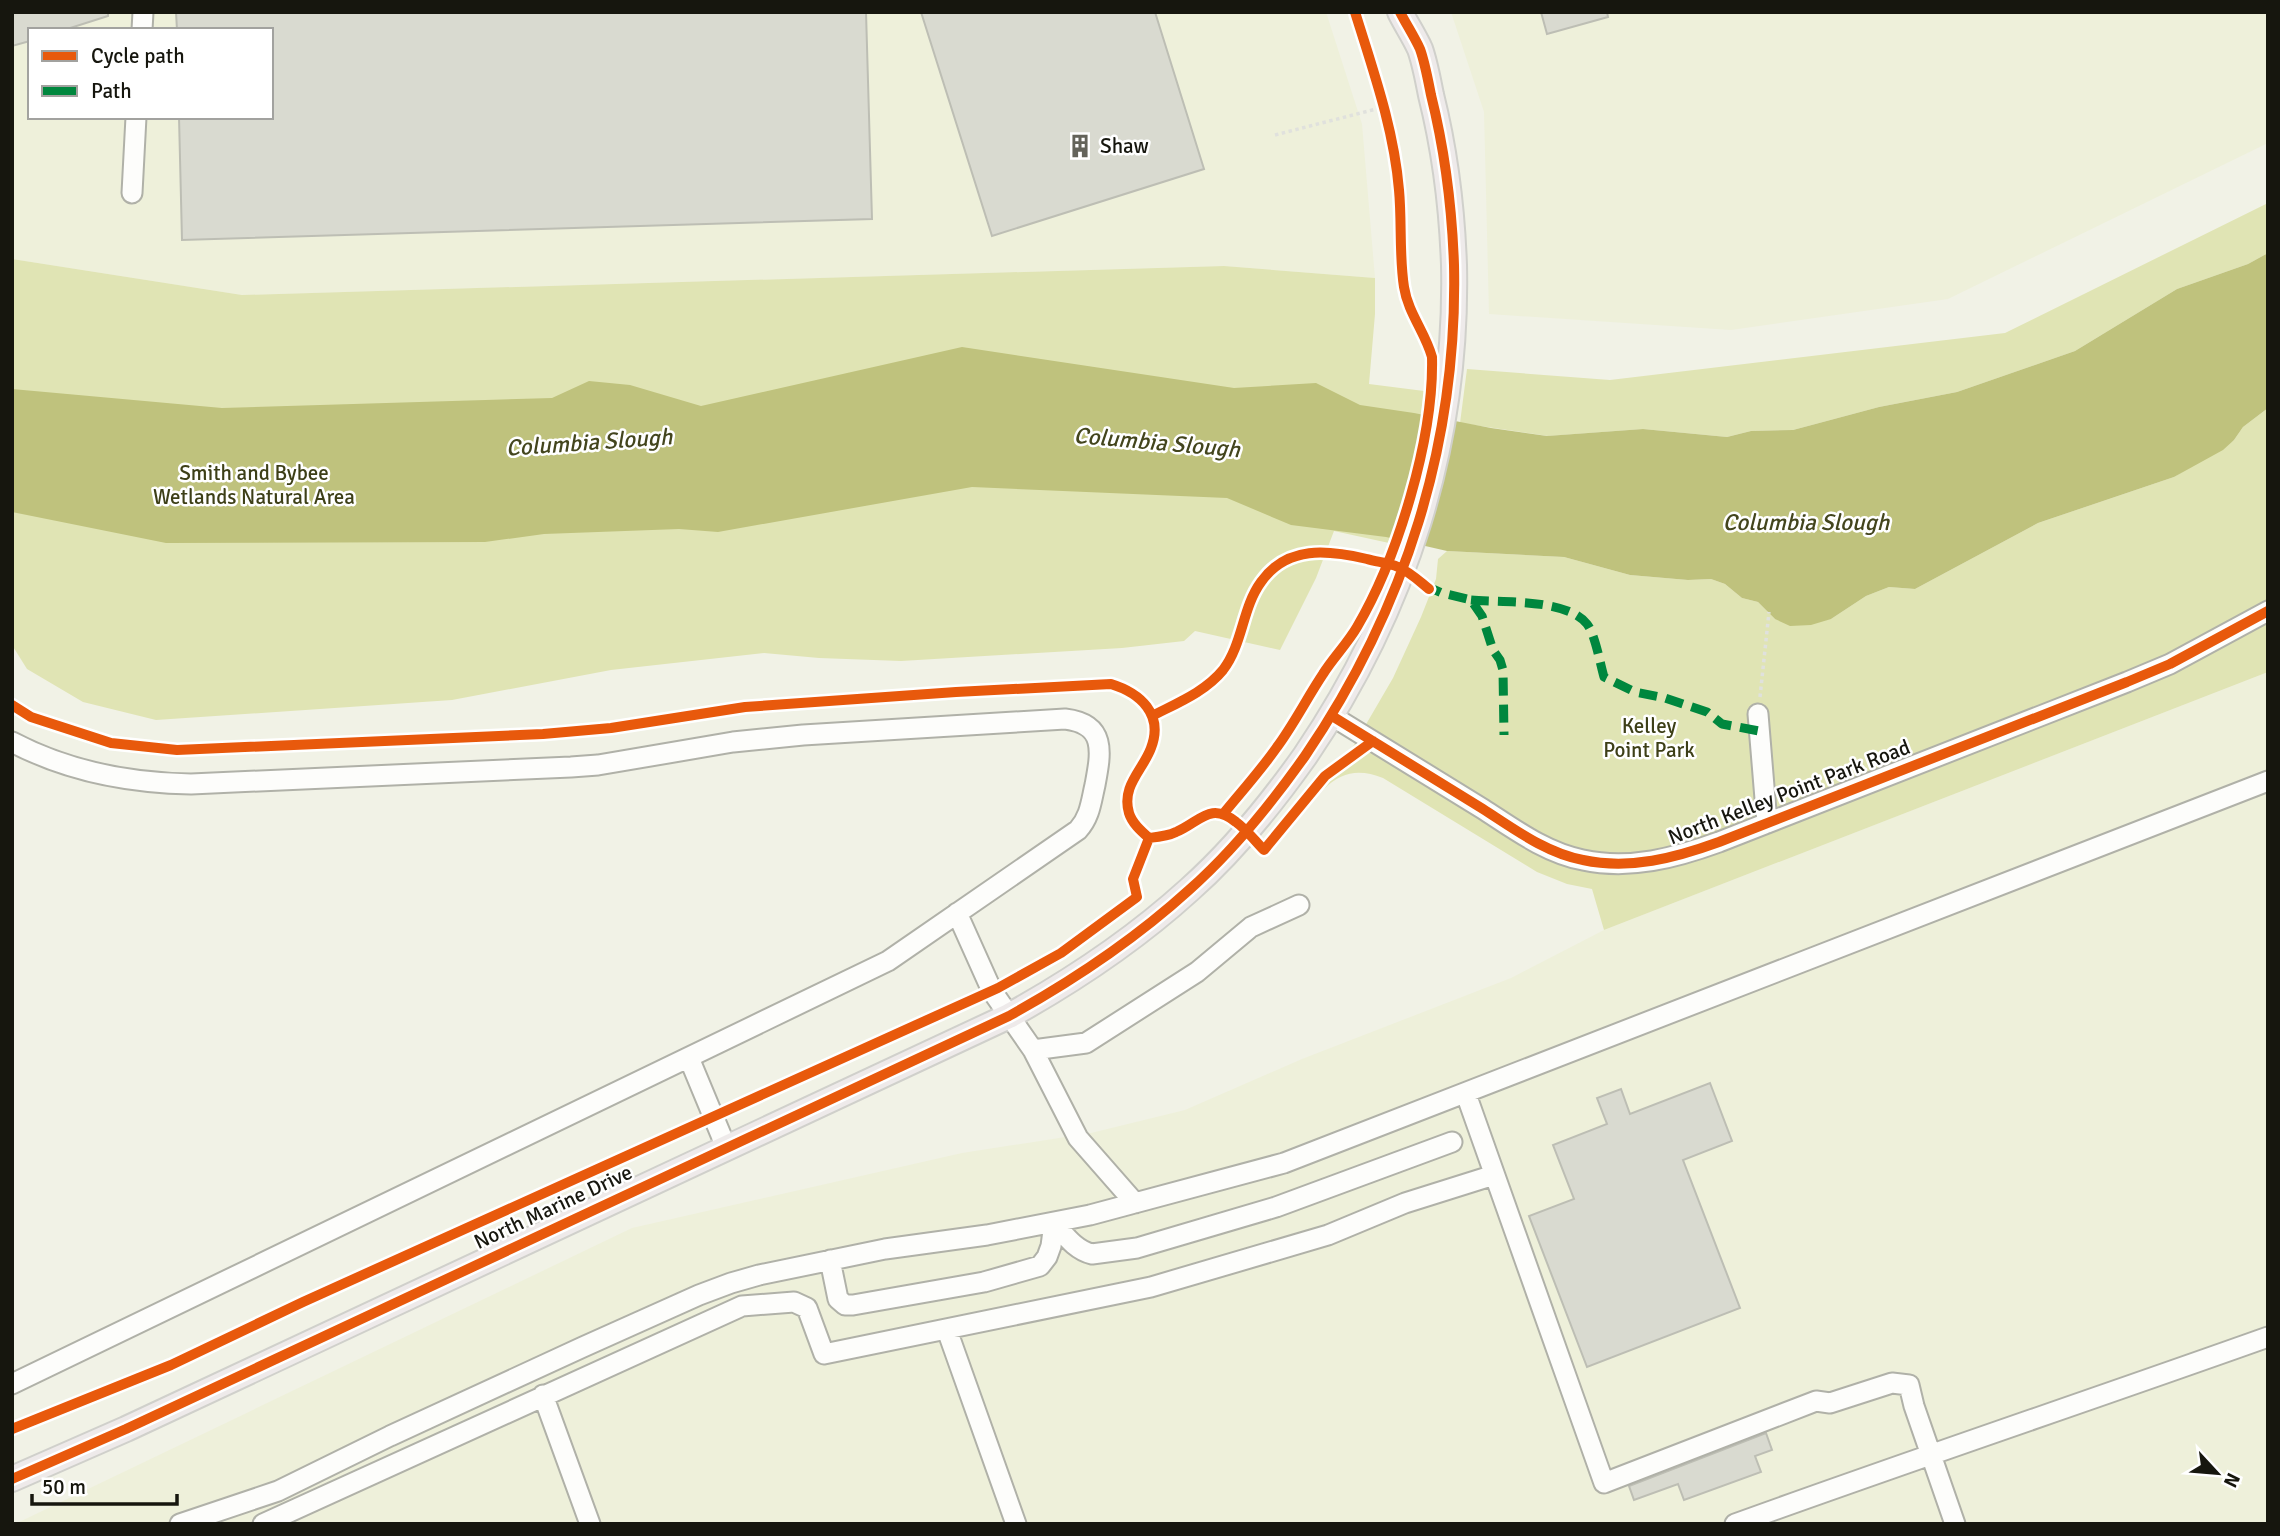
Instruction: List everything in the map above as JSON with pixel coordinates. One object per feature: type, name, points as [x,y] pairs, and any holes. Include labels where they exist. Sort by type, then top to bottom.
[{"type":"main road","points":[[1400,12],[1420,50]]},
{"type":"main road","points":[[1419,12],[1420,50]]},
{"type":"main road","name":"North Marine Drive","points":[[12,1479],[126,1429],[1009,1016],[1056,990],[1123,945],[1190,889],[1247,832],[1296,768],[1332,716],[1350,684],[1387,609],[1409,556],[1437,450],[1450,375],[1454,284],[1450,198],[1438,121],[1420,50]]},
{"type":"street","points":[[132,193],[136,119]]},
{"type":"street","name":"North Kelley Point Park Road","points":[[1332,716],[1557,853],[1582,860],[1627,864],[1654,862],[1681,856],[2127,682],[2170,664],[2268,611]]},
{"type":"street","points":[[1758,713],[1767,823]]},
{"type":"street","points":[[12,742],[68,765],[117,777],[154,782],[211,784],[598,765],[733,743],[809,735],[1065,719],[1086,726],[1097,738],[1101,750],[1087,820],[1071,835],[888,961],[12,1384]]},
{"type":"street","points":[[180,1524],[278,1491],[403,1430],[699,1295],[759,1275],[830,1260],[1054,1223],[1284,1163],[2268,780]]},
{"type":"street","points":[[1032,1051],[1086,1043],[1197,972],[1251,927],[1299,905]]},
{"type":"street","points":[[957,913],[992,991],[1032,1051],[1078,1138],[1135,1203]]},
{"type":"street","points":[[689,1058],[726,1147]]},
{"type":"street","points":[[1466,1094],[1604,1483],[1823,1402],[1892,1382],[1909,1385],[1955,1524]]},
{"type":"street","points":[[1054,1223],[1085,1253],[1137,1248],[1276,1207],[1452,1142]]},
{"type":"street","points":[[263,1524],[742,1307],[794,1302],[807,1308],[824,1354],[1151,1287],[1328,1235],[1405,1203],[1494,1175]]},
{"type":"street","points":[[830,1260],[838,1299],[845,1305],[853,1305],[984,1282],[1040,1266],[1051,1246],[1054,1223]]},
{"type":"street","points":[[947,1330],[1016,1524]]},
{"type":"street","points":[[1735,1524],[1930,1453],[2024,1423],[2268,1337]]},
{"type":"street","points":[[543,1395],[590,1524]]},
{"type":"path","points":[[1275,135],[1384,107]]},
{"type":"path","points":[[1758,713],[1769,612]]},
{"type":"shaded area","points":[[12,12],[1326,12],[1362,124],[1375,278],[1224,266],[242,295],[12,259]]},
{"type":"shaded area","points":[[1451,12],[2268,12],[2268,143],[1948,299],[1731,330],[1489,314],[1484,112]]},
{"type":"shaded area","points":[[2268,672],[2268,1524],[15,1524],[632,1228],[962,1153],[1091,1133],[1185,1110],[1302,1059],[1511,978],[1604,930]]},
{"type":"green space","points":[[2268,203],[2268,253],[2248,264],[2177,289],[2075,351],[1957,392],[1879,407],[1793,430],[1751,431],[1727,437],[1643,429],[1548,436],[1460,423],[1467,369],[1610,380],[2005,333]]},
{"type":"green space","name":"Smith and Bybee Wetlands Natural Area","points":[[12,259],[242,295],[1224,266],[1375,278],[1369,384],[1424,391],[1418,435],[1389,543],[1334,531],[1316,578],[1280,650],[1195,631],[1184,641],[1122,648],[901,661],[764,653],[611,670],[452,700],[156,720],[83,702],[27,669],[12,645]]},
{"type":"green space","name":"Kelley Point Park","points":[[2268,408],[2268,672],[1604,930],[1592,889],[1567,884],[1537,872],[1383,778],[1367,773],[1352,773],[1338,778],[1324,789],[1354,745],[1393,678],[1436,579],[1438,559],[1447,551],[1564,557],[1630,575],[1688,580],[1711,579],[1725,584],[1742,598],[1758,602],[1775,619],[1831,619],[1866,596],[1889,587],[1915,589],[2038,523],[2174,477],[2234,440],[2243,427]]},
{"type":"water","name":"Columbia Slough","points":[[2268,253],[2268,408],[2243,427],[2223,450],[2174,477],[2038,523],[1915,589],[1889,587],[1866,596],[1831,619],[1811,625],[1790,626],[1775,619],[1758,602],[1742,598],[1725,584],[1711,579],[1688,580],[1630,575],[1564,557],[1447,551],[1386,537],[1291,525],[1227,498],[972,487],[718,532],[679,529],[544,534],[485,542],[166,543],[12,512],[12,389],[222,408],[552,398],[589,381],[630,385],[701,406],[962,347],[1234,388],[1316,383],[1360,405],[1547,436],[1643,429],[1727,437],[1751,431],[1793,430],[1879,407],[1957,392],[2075,351],[2177,289],[2248,264]]},
{"type":"building","points":[[12,12],[108,12],[108,16],[70,28],[28,28],[28,42],[12,46]]},
{"type":"building","points":[[176,12],[866,12],[872,219],[182,240],[179,119],[273,119],[273,28],[177,28]]},
{"type":"building","name":"Shaw","points":[[921,12],[1155,12],[1204,169],[992,236]]},
{"type":"building","points":[[1541,12],[1607,12],[1608,17],[1547,34]]},
{"type":"building","points":[[1710,1083],[1732,1141],[1683,1160],[1740,1308],[1587,1367],[1529,1216],[1574,1199],[1553,1145],[1607,1124],[1597,1098],[1621,1089],[1630,1114]]},
{"type":"building","points":[[1766,1433],[1772,1450],[1755,1456],[1761,1472],[1684,1500],[1678,1484],[1634,1500],[1629,1486]]},
{"type":"marked path","points":[[1424,585],[1442,593],[1471,600],[1482,616],[1503,670],[1504,735]]},
{"type":"marked path","points":[[1471,600],[1533,603],[1564,610],[1577,616],[1590,629],[1604,677],[1635,692],[1665,698],[1707,712],[1722,724],[1759,731]]},
{"type":"cycle path","points":[[1224,813],[1283,738],[1327,668],[1353,633],[1372,599],[1411,496],[1427,424],[1432,357],[1406,296],[1399,190],[1393,145],[1355,12]]},
{"type":"cycle path","points":[[12,1479],[126,1429],[1009,1016],[1057,988],[1125,942],[1168,908],[1221,859],[1292,774],[1340,700],[1371,642],[1397,583],[1419,522],[1435,460],[1453,331],[1452,222],[1444,158],[1425,66],[1420,49],[1400,12]]},
{"type":"cycle path","points":[[1152,716],[1181,702],[1216,678],[1230,660],[1250,603],[1261,582],[1271,570],[1296,556],[1309,553],[1338,554],[1387,564],[1410,574],[1429,589]]},
{"type":"cycle path","points":[[1332,716],[1543,846],[1583,860],[1635,863],[1686,853],[1719,842],[2127,682],[2170,664],[2268,611]]},
{"type":"cycle path","points":[[12,705],[31,717],[111,743],[177,750],[543,734],[611,728],[745,707],[1111,684],[1140,699],[1152,715],[1154,725],[1151,748],[1130,786],[1128,795],[1129,813],[1137,827],[1149,838],[1159,837],[1176,832],[1205,815],[1219,813],[1240,825],[1264,850],[1325,776],[1373,741]]},
{"type":"cycle path","points":[[12,1429],[171,1365],[303,1302],[998,988],[1061,953],[1137,897],[1133,879],[1149,838]]},
{"type":"place","name":"Shaw","points":[[1080,146]]}]
